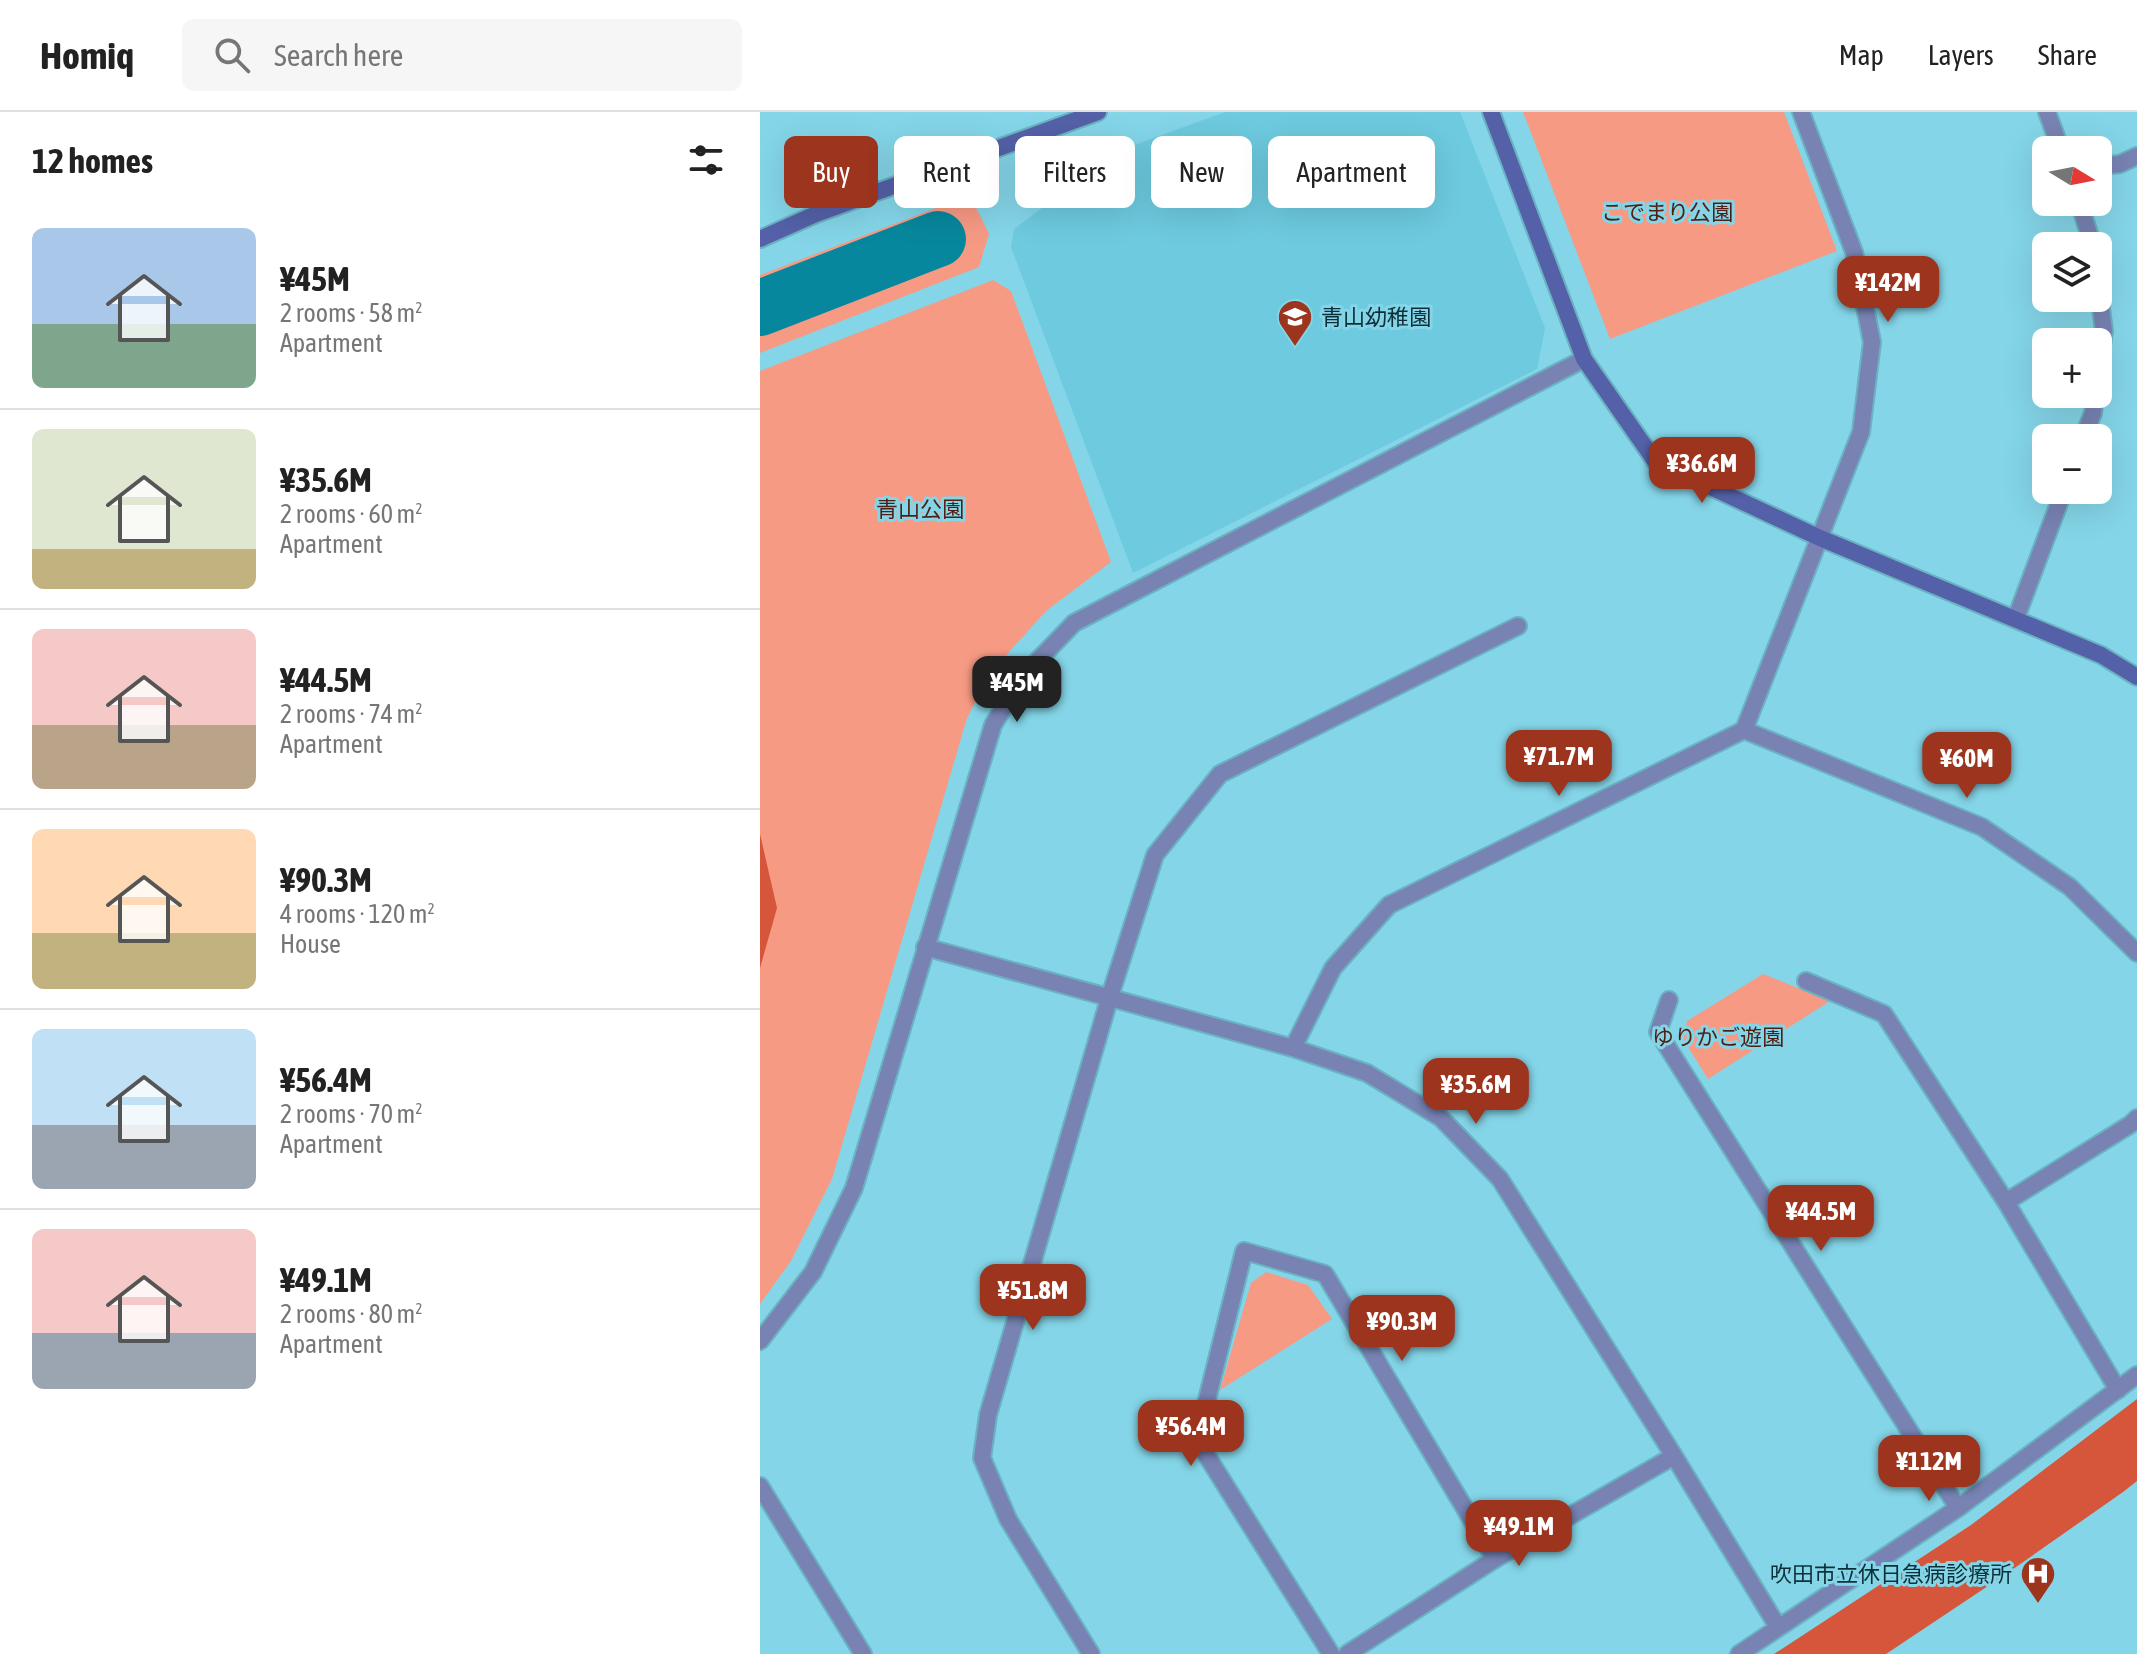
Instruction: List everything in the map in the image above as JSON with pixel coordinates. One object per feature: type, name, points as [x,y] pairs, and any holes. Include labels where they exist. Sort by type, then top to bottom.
[{"type":"street","points":[[760,239],[816,214],[1098,112]]},
{"type":"street","points":[[1491,112],[1584,359],[1655,461],[1820,538],[2101,655],[2137,677]]},
{"type":"street","points":[[1293,1048],[1333,968],[1389,905],[1744,730],[1861,432],[1872,342],[1854,252],[1801,112]]},
{"type":"street","points":[[2047,112],[2056,136]]},
{"type":"street","points":[[2112,165],[2137,156]]},
{"type":"street","points":[[760,1341],[813,1272],[854,1188],[993,725],[1022,677],[1074,623],[1584,359]]},
{"type":"street","points":[[2016,618],[2059,504]]},
{"type":"street","points":[[1091,1654],[1008,1519],[982,1458],[988,1415],[1110,996],[1155,855],[1220,774],[1518,626]]},
{"type":"street","points":[[1744,730],[1982,827],[2070,887],[2137,953]]},
{"type":"street","points":[[925,947],[1293,1048],[1367,1073],[1441,1118],[1500,1179],[1778,1627]]},
{"type":"street","points":[[1806,981],[1884,1014],[2006,1202],[2118,1390]]},
{"type":"street","points":[[1669,1000],[1658,1032],[1958,1508]]},
{"type":"street","points":[[2006,1202],[2137,1118]]},
{"type":"street","points":[[1331,1654],[1197,1440],[1244,1251],[1325,1274],[1495,1559]]},
{"type":"street","points":[[1739,1654],[1958,1508],[2137,1375]]},
{"type":"street","points":[[1347,1654],[1495,1559],[1674,1456]]},
{"type":"street","points":[[760,1486],[863,1654]]},
{"type":"shaded area","name":"青山幼稚園","points":[[1225,112],[1460,112],[1545,328],[1537,369],[1133,573],[1011,247],[1014,229],[1042,208],[1135,208],[1135,145],[1151,139],[1151,208],[1252,208],[1252,136],[1159,136]]},
{"type":"shaded area","points":[[760,834],[777,908],[760,968]]},
{"type":"shaded area","points":[[2137,1399],[2137,1481],[2123,1492],[1886,1654],[1774,1654],[1971,1525]]},
{"type":"green space","name":"こでまり公園","points":[[1523,112],[1784,112],[1837,251],[1610,339]]},
{"type":"green space","points":[[936,208],[976,208],[989,234],[979,267],[760,353],[760,275]]},
{"type":"green space","name":"青山公園","points":[[993,280],[1011,291],[1111,562],[1046,611],[991,672],[967,718],[832,1179],[791,1261],[760,1304],[760,371]]},
{"type":"green space","name":"ゆりかご遊園","points":[[1763,974],[1830,1001],[1708,1079],[1683,1039],[1687,1021]]},
{"type":"green space","points":[[1266,1272],[1308,1285],[1332,1319],[1220,1390],[1251,1283]]},
{"type":"waterway","points":[[760,308],[938,239]]},
{"type":"place","name":"青山幼稚園","points":[[1295,348]]},
{"type":"place","name":"吹田市立休日急病診療所","points":[[2038,1605]]}]
